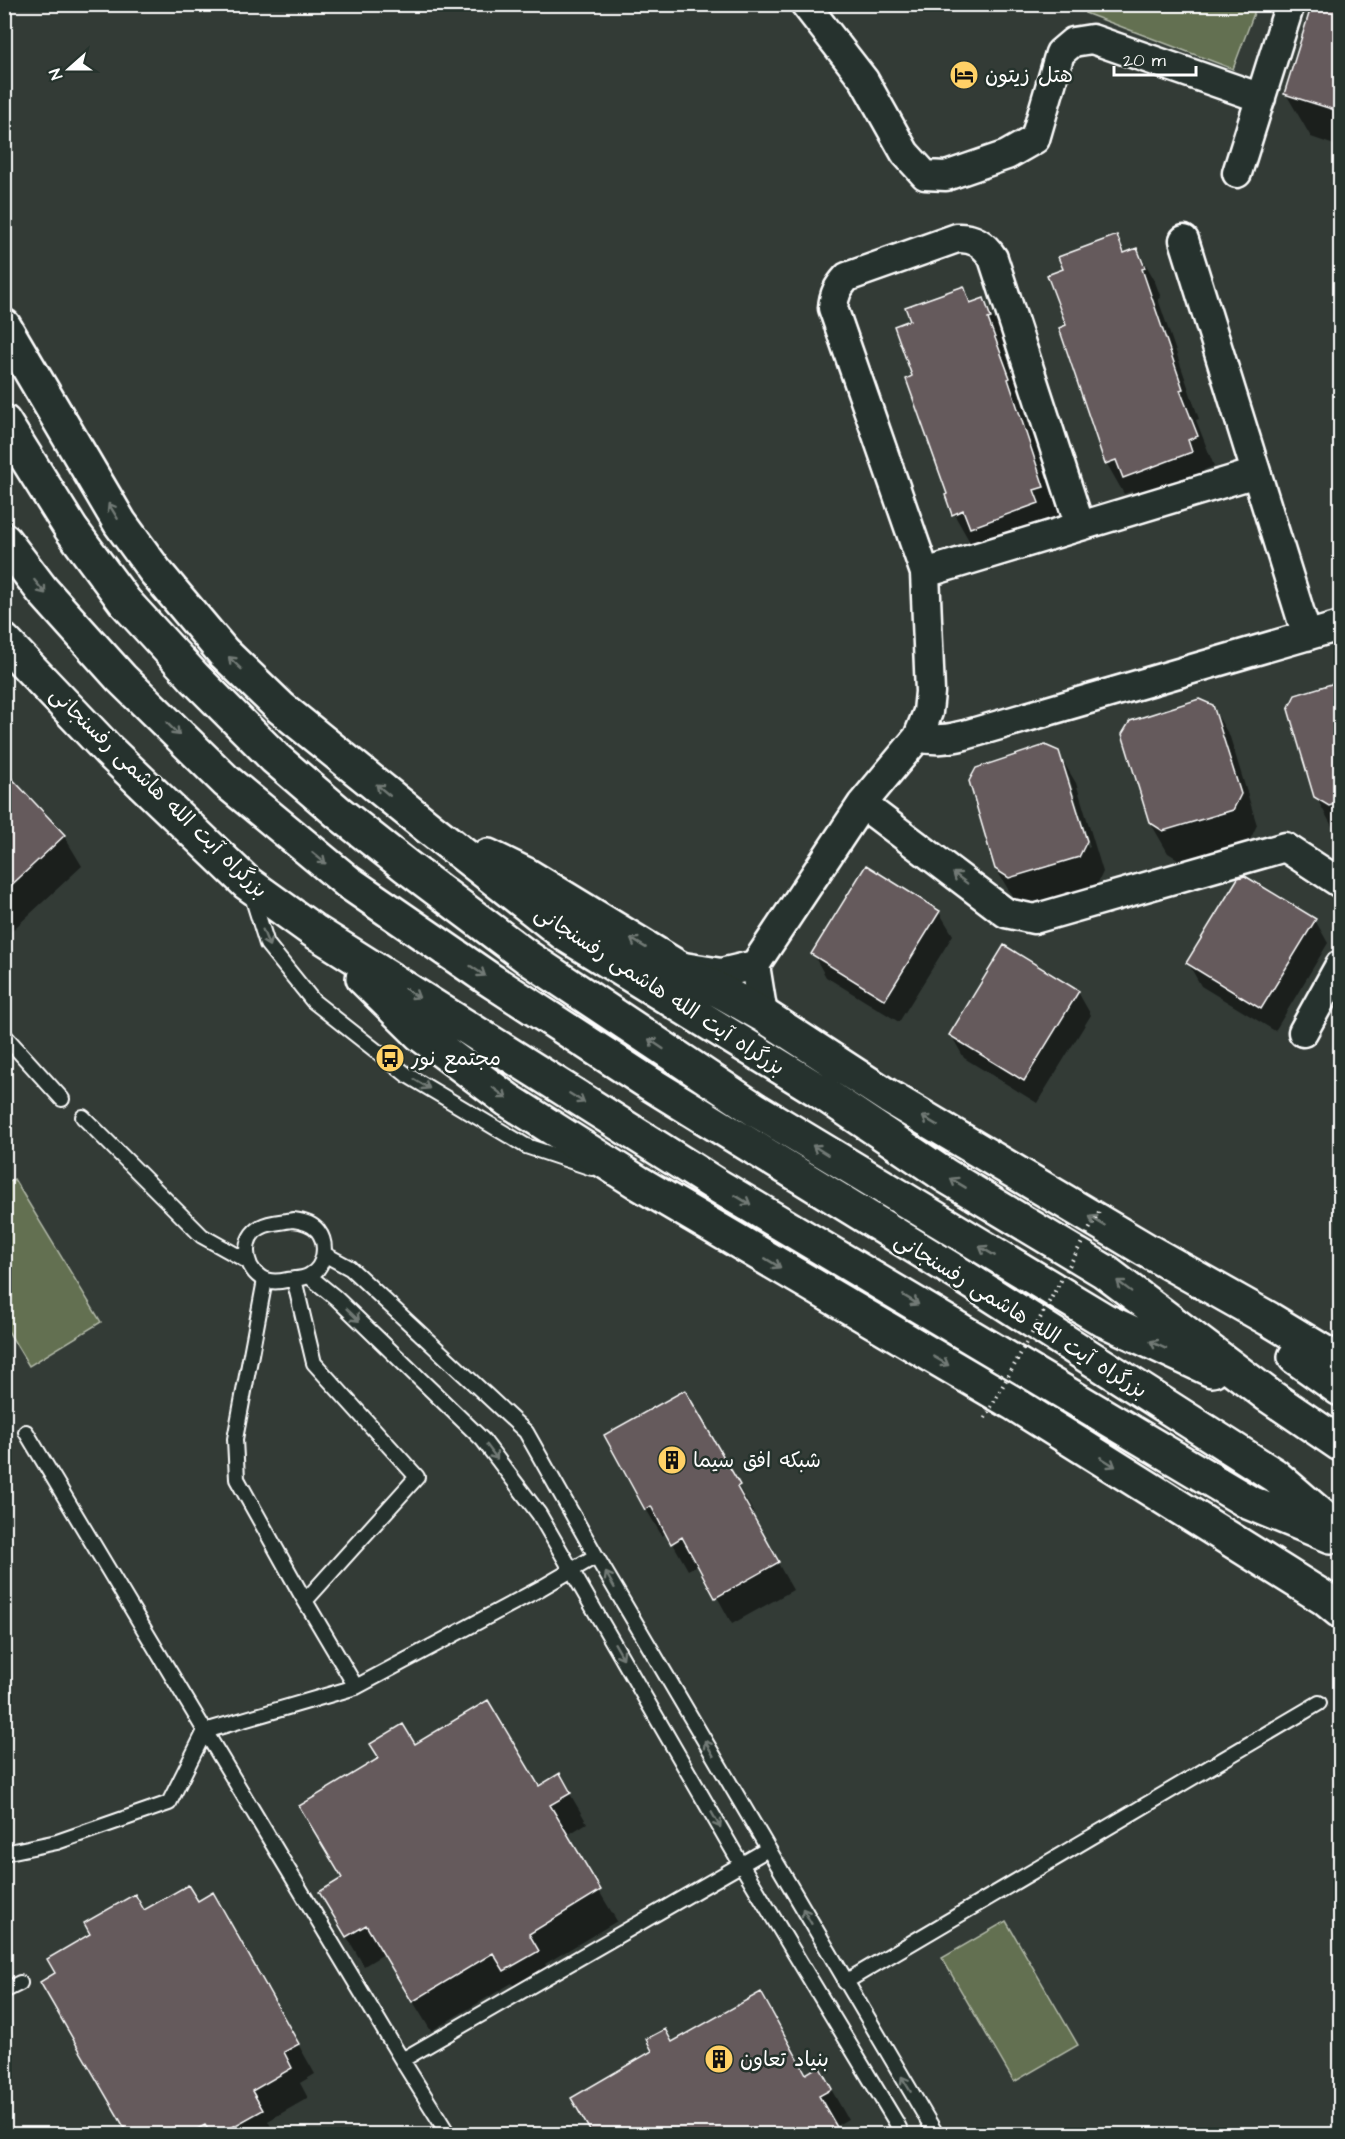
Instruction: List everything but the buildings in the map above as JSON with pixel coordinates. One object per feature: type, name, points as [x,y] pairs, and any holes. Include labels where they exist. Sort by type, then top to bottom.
[{"type":"highway","name":"بزرگراه آیت الله هاشمی رفسنجانی","points":[[4,326],[120,523],[155,571],[215,643],[281,708],[566,935],[818,1090],[946,1176],[1104,1271],[1268,1395],[1341,1444]]},
{"type":"highway","name":"بزرگراه آیت الله هاشمی رفسنجانی","points":[[4,422],[71,529],[125,602],[195,678],[275,758],[406,866],[580,994],[834,1159],[1104,1320],[1268,1395]]},
{"type":"highway","name":"بزرگراه آیت الله هاشمی رفسنجانی","points":[[4,540],[42,590],[121,678],[226,781],[348,882],[489,979],[649,1083],[961,1275],[1274,1475],[1341,1532]]},
{"type":"highway","name":"بزرگراه آیت الله هاشمی رفسنجانی","points":[[4,641],[108,750],[248,883],[314,931],[718,1186],[1250,1503],[1341,1540]]},
{"type":"highway","points":[[428,827],[525,874],[674,965],[763,1015],[889,1097],[1148,1251],[1269,1318],[1341,1362]]},
{"type":"highway","points":[[314,931],[420,1034],[508,1100],[639,1183],[1031,1414],[1306,1586],[1341,1611]]},
{"type":"highway","points":[[1148,1251],[1341,1389]]},
{"type":"street","points":[[805,4],[864,80],[905,153],[925,175],[946,176],[1007,155],[1035,139],[1060,53],[1073,42],[1092,39],[1262,98]]},
{"type":"street","points":[[1236,173],[1262,98],[1290,4]]},
{"type":"street","points":[[763,1015],[755,965],[862,804],[918,737],[928,712],[930,692],[925,573],[833,308],[838,286],[847,277],[957,238],[966,237],[986,248],[993,258],[1080,526]]},
{"type":"street","points":[[1184,240],[1307,636]]},
{"type":"street","points":[[925,573],[1256,473]]},
{"type":"street","points":[[918,737],[931,740],[965,735],[1341,626]]},
{"type":"street","points":[[862,804],[1006,913],[1034,919],[1285,846],[1341,883]]},
{"type":"street","points":[[674,965],[721,973],[755,965]]},
{"type":"street","points":[[1303,1032],[1341,965]]},
{"type":"lane","points":[[248,883],[267,944],[313,1001],[407,1075],[526,1146],[639,1183]]},
{"type":"lane","points":[[4,1035],[62,1099]]},
{"type":"lane","points":[[82,1117],[202,1236],[247,1261]]},
{"type":"lane","points":[[293,1220],[306,1222],[317,1229],[324,1241],[324,1254],[319,1267],[309,1276],[278,1282],[264,1280],[254,1273],[247,1261],[246,1248],[251,1235],[261,1226],[293,1220]]},
{"type":"lane","points":[[324,1254],[350,1269],[526,1432],[596,1556],[936,2134]]},
{"type":"lane","points":[[309,1276],[336,1298],[483,1440],[539,1514],[741,1864],[902,2134]]},
{"type":"lane","points":[[294,1279],[314,1363],[417,1477],[305,1601]]},
{"type":"lane","points":[[264,1280],[235,1439],[237,1479],[356,1687]]},
{"type":"lane","points":[[26,1432],[448,2134]]},
{"type":"lane","points":[[4,1853],[57,1842],[169,1803],[205,1731],[356,1687],[596,1556]]},
{"type":"lane","points":[[845,1982],[1319,1703]]},
{"type":"lane","points":[[402,2060],[768,1849]]},
{"type":"lane","points":[[4,1991],[20,1983]]},
{"type":"path","points":[[985,1418],[1101,1208]]},
{"type":"green space","points":[[1088,4],[1257,5],[1233,69],[1085,13]]},
{"type":"green space","points":[[14,1179],[101,1322],[29,1366],[5,1326],[5,1184]]},
{"type":"green space","points":[[1006,1921],[1078,2045],[1014,2082],[942,1958]]},
{"type":"place","name":"هتل زیتون","points":[[964,75]]},
{"type":"place","name":"مجتمع نور","points":[[390,1058]]},
{"type":"place","name":"شبکه افق سیما","points":[[672,1460]]},
{"type":"place","name":"بنیاد تعاون","points":[[719,2059]]}]
